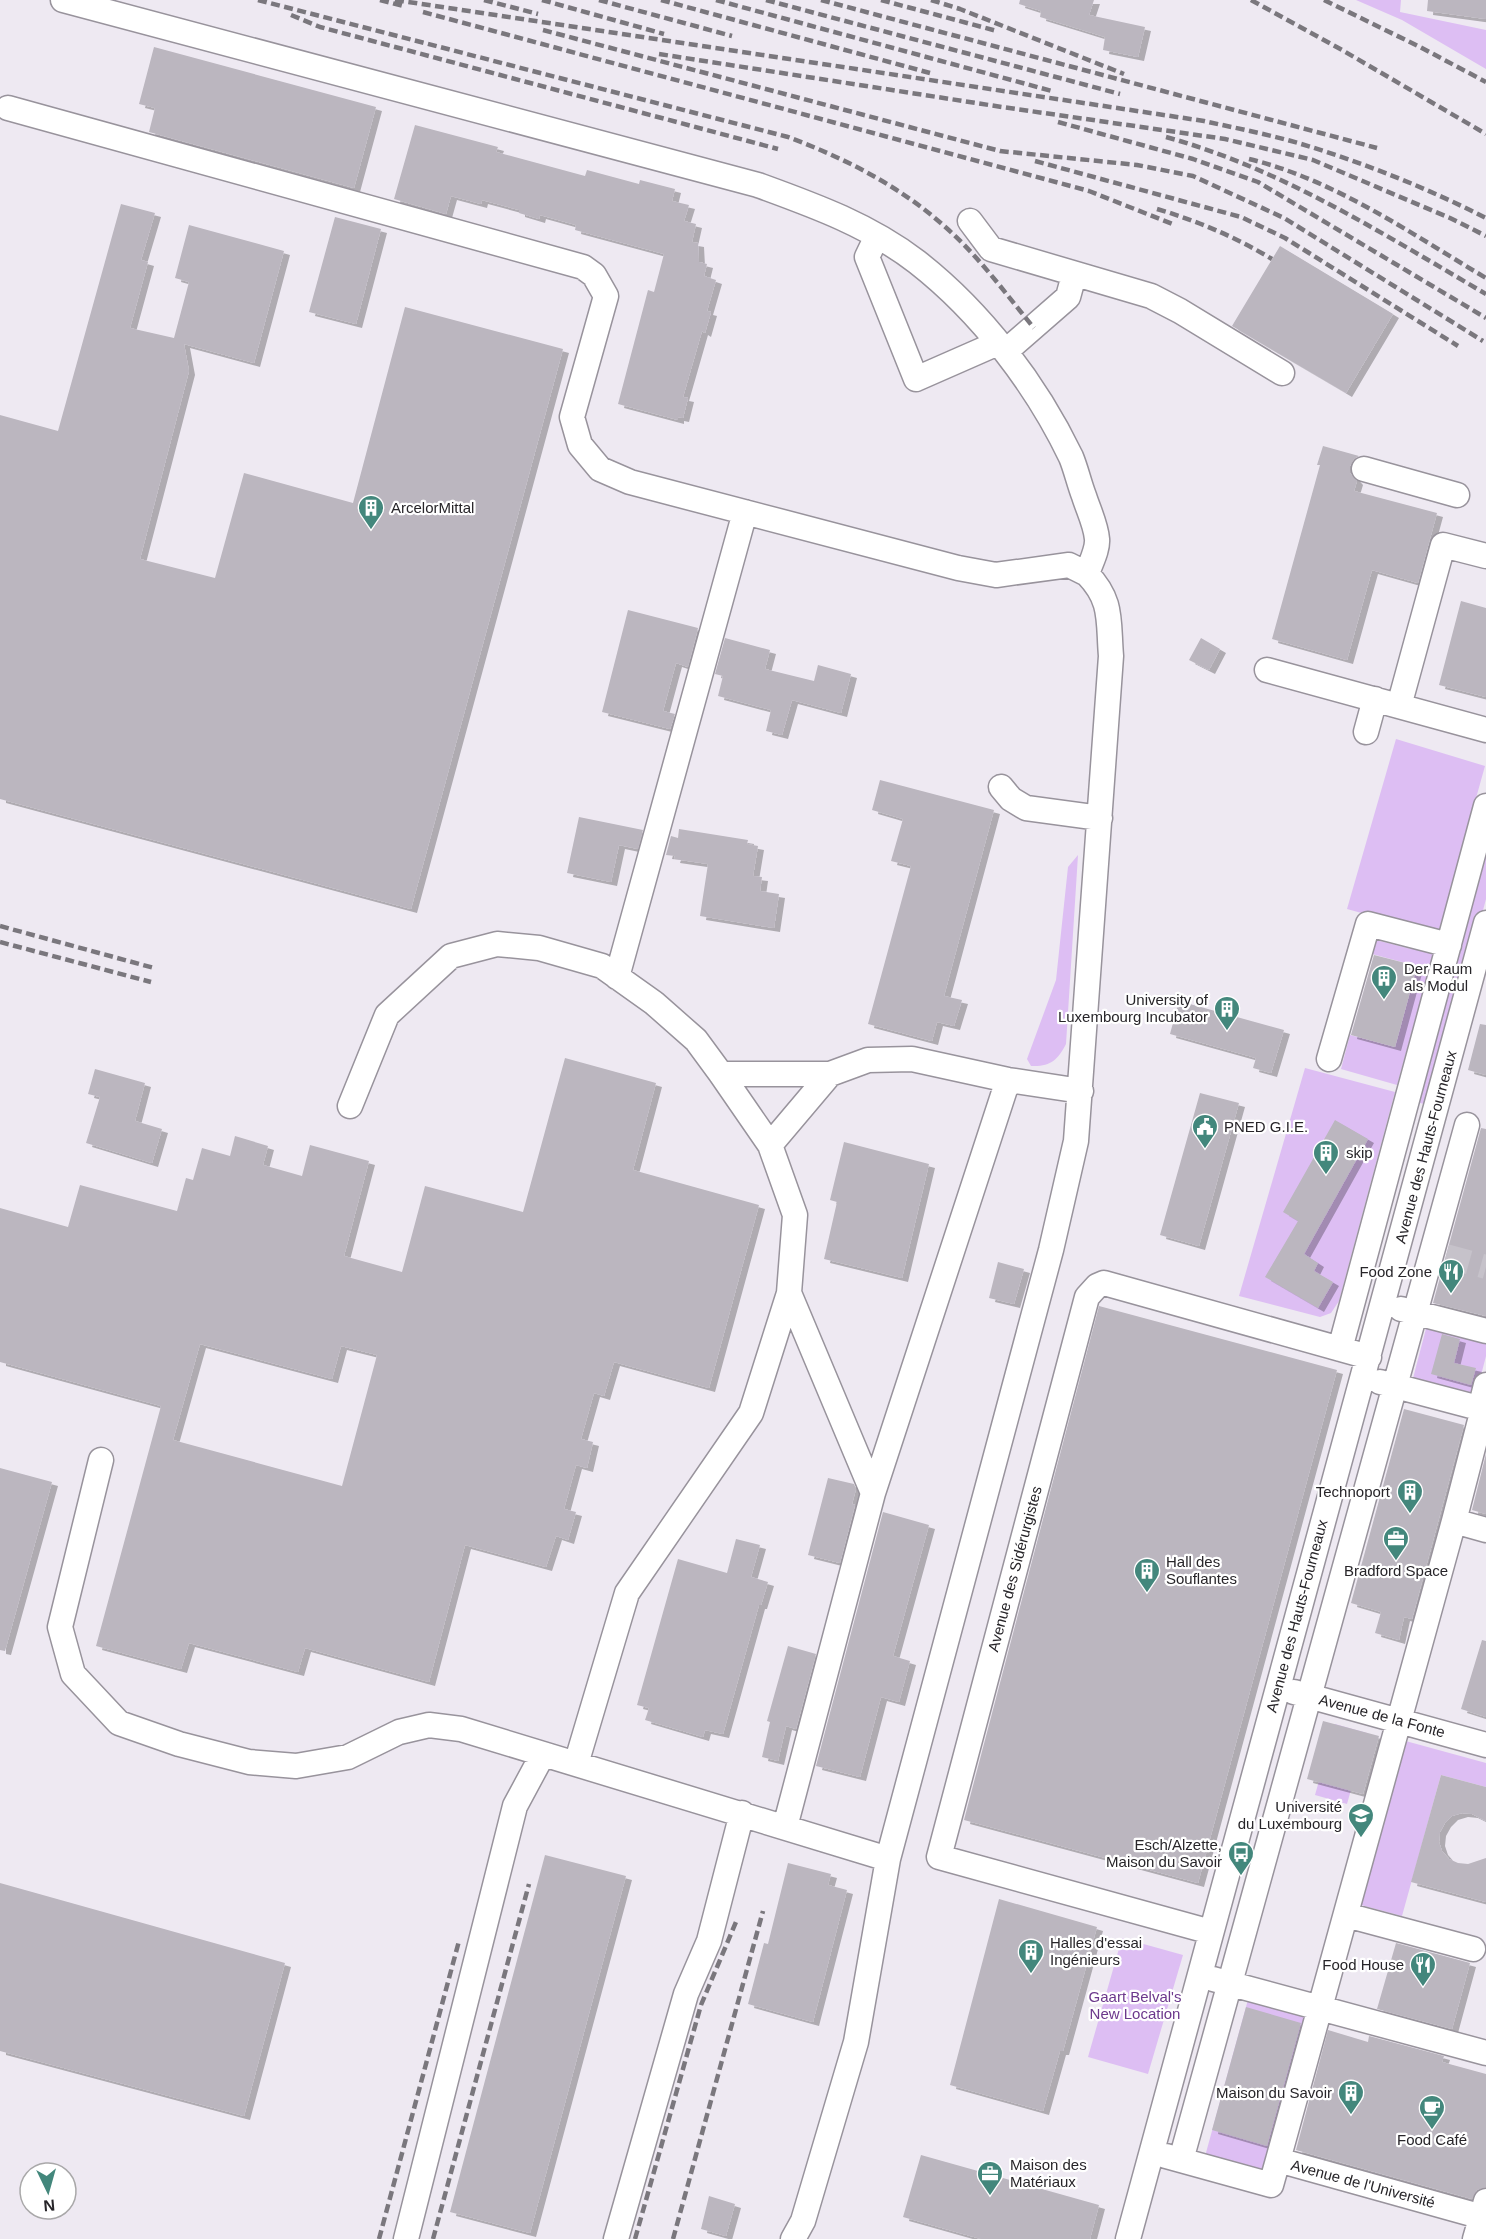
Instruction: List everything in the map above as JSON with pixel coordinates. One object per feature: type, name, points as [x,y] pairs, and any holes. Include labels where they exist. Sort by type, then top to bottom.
[{"type":"street","points":[[63,0],[758,185],[823,208],[877,236],[916,262],[961,300],[1027,379],[1071,458],[1097,540],[1087,574]]},
{"type":"street","points":[[9,108],[583,267],[594,275],[606,296],[572,417],[580,445],[600,469],[630,482],[958,568],[996,575],[1069,565],[1087,574],[1099,587],[1107,602],[1111,656],[1076,1141],[1065,1195],[888,1859],[856,2042],[802,2221],[793,2239]]},
{"type":"street","points":[[970,221],[991,249],[1151,296],[1282,372]]},
{"type":"street","points":[[877,236],[867,257],[916,379],[1002,347],[1068,297],[1074,275]]},
{"type":"street","points":[[1364,469],[1457,495]]},
{"type":"street","points":[[617,977],[745,512]]},
{"type":"street","points":[[1399,706],[1443,545],[1486,556]]},
{"type":"street","points":[[1267,670],[1486,730]]},
{"type":"street","points":[[1366,732],[1375,699]]},
{"type":"street","points":[[1001,787],[1011,799],[1026,808],[1100,818]]},
{"type":"street","name":"Avenue des Hauts-Fourneaux","points":[[1340,1349],[1486,806]]},
{"type":"street","name":"Avenue des Hauts-Fourneaux","points":[[1128,2239],[1486,923]]},
{"type":"street","points":[[1329,1059],[1368,924],[1449,945]]},
{"type":"street","points":[[350,1106],[387,1015],[451,956],[497,944],[539,948],[602,966],[654,1003],[696,1040],[770,1145],[795,1215],[789,1293],[751,1413],[627,1593],[576,1764]]},
{"type":"street","points":[[721,1074],[830,1074],[868,1060],[912,1059],[1008,1080],[1081,1091]]},
{"type":"street","points":[[770,1145],[830,1074]]},
{"type":"street","points":[[785,1827],[873,1493],[1008,1080]]},
{"type":"street","points":[[1434,1116],[1477,1127]]},
{"type":"street","name":"Avenue des Hauts-Fourneaux","points":[[1181,2160],[1415,1312],[1439,1254],[1477,1127]]},
{"type":"street","name":"Avenue des Sidérurgistes","points":[[1210,1932],[939,1857],[1087,1297],[1096,1286],[1104,1283],[1340,1349],[1395,1386],[1483,1410]]},
{"type":"street","points":[[789,1293],[873,1493]]},
{"type":"street","points":[[1383,1304],[1486,1331]]},
{"type":"street","points":[[1278,2160],[1454,1521],[1483,1410],[1486,1385]]},
{"type":"street","points":[[100,1460],[60,1627],[73,1674],[119,1723],[179,1744],[249,1762],[296,1766],[348,1756],[399,1732],[429,1725],[461,1730],[742,1813],[888,1859]]},
{"type":"street","points":[[1454,1521],[1486,1530]]},
{"type":"street","name":"Avenue de la Fonte","points":[[1277,1688],[1486,1745]]},
{"type":"street","points":[[406,2239],[515,1806],[543,1754]]},
{"type":"street","points":[[616,2239],[686,1994],[709,1941],[742,1813]]},
{"type":"street","points":[[1346,1915],[1478,1951]]},
{"type":"street","points":[[1199,1975],[1486,2052]]},
{"type":"street","name":"Avenue de l'Université","points":[[1152,2152],[1271,2185],[1278,2160],[1482,2218]]},
{"type":"green space","points":[[1356,0],[1401,0],[1400,12],[1486,30],[1486,69],[1402,20]]},
{"type":"green space","points":[[1396,739],[1485,766],[1438,934],[1347,909]]},
{"type":"green space","points":[[1486,832],[1486,899],[1431,1106],[1413,1101]]},
{"type":"green space","points":[[1078,855],[1066,1044],[1053,1061],[1048,1064],[1031,1066],[1027,1059],[1056,980],[1068,867]]},
{"type":"green space","points":[[1376,940],[1411,949],[1413,942],[1435,948],[1397,1085],[1341,1069],[1350,1035],[1395,1047],[1417,966],[1372,954]]},
{"type":"green space","points":[[1305,1068],[1395,1092],[1339,1301],[1331,1313],[1320,1317],[1239,1296]]},
{"type":"green space","points":[[1428,1321],[1486,1336],[1486,1356],[1474,1402],[1411,1386]]},
{"type":"green space","points":[[1335,1724],[1367,1733],[1347,1804],[1315,1795]]},
{"type":"green space","points":[[1402,1740],[1486,1763],[1486,1787],[1441,1775],[1402,1916],[1357,1904]]},
{"type":"green space","name":"Gaart Belval's New Location","points":[[1122,1938],[1183,1955],[1148,2074],[1088,2057]]},
{"type":"green space","points":[[1249,1996],[1307,2012],[1262,2176],[1204,2160]]},
{"type":"building","points":[[1020,0],[1094,0],[1089,15],[1145,27],[1138,57],[1103,50],[1105,37],[1040,17],[1041,11],[1019,4]]},
{"type":"building","points":[[1428,0],[1486,0],[1486,19],[1427,11]]},
{"type":"building","points":[[154,47],[376,107],[354,188],[149,132],[155,108],[139,104]]},
{"type":"building","points":[[415,125],[498,147],[496,152],[585,176],[587,170],[639,184],[640,180],[675,189],[672,201],[689,205],[684,221],[696,224],[692,242],[698,243],[699,262],[707,264],[704,276],[716,280],[707,311],[711,312],[705,333],[702,331],[683,397],[688,398],[683,418],[678,417],[678,420],[618,404],[648,290],[654,292],[664,254],[575,230],[576,225],[540,215],[539,219],[519,213],[519,210],[482,200],[481,204],[451,196],[446,214],[394,199]]},
{"type":"building","name":"ArcelorMittal","points":[[121,204],[155,213],[141,260],[148,262],[130,328],[174,338],[189,282],[175,278],[189,225],[284,251],[254,363],[184,344],[189,371],[140,559],[215,578],[244,473],[353,503],[405,307],[563,349],[411,909],[0,799],[0,415],[58,431]]},
{"type":"building","points":[[335,217],[381,229],[356,324],[309,312]]},
{"type":"building","points":[[1280,246],[1393,314],[1346,393],[1232,326]]},
{"type":"building","points":[[1323,446],[1359,456],[1350,466],[1350,473],[1357,481],[1354,491],[1437,513],[1418,583],[1372,570],[1347,660],[1272,639],[1320,465],[1317,465]]},
{"type":"building","points":[[1461,601],[1486,608],[1486,697],[1439,685]]},
{"type":"building","points":[[628,610],[698,628],[688,667],[676,663],[663,711],[675,714],[670,729],[602,712]]},
{"type":"building","points":[[725,638],[770,650],[765,669],[814,681],[818,665],[851,674],[841,713],[792,700],[782,735],[766,731],[771,710],[718,696],[723,676],[715,674]]},
{"type":"building","points":[[1201,638],[1220,649],[1209,670],[1189,660]]},
{"type":"building","points":[[880,780],[994,810],[944,996],[962,1000],[954,1026],[937,1022],[932,1041],[868,1024],[911,866],[891,861],[903,819],[872,810]]},
{"type":"building","points":[[579,817],[643,830],[638,849],[619,845],[611,882],[567,873]]},
{"type":"building","points":[[679,829],[748,840],[747,844],[758,846],[753,876],[762,877],[760,891],[779,894],[774,928],[700,916],[708,864],[674,859],[675,856],[666,855],[671,836],[678,838]]},
{"type":"building","name":"Der Raum als Modul","points":[[1374,955],[1417,966],[1395,1047],[1351,1035]]},
{"type":"building","name":"University of Luxembourg Incubator","points":[[1179,1001],[1284,1030],[1271,1073],[1253,1068],[1256,1058],[1170,1034]]},
{"type":"building","points":[[1480,1024],[1486,1025],[1486,1075],[1468,1070]]},
{"type":"building","points":[[565,1058],[656,1083],[633,1170],[759,1205],[709,1388],[614,1362],[604,1396],[594,1393],[581,1439],[593,1442],[587,1468],[576,1465],[564,1509],[576,1512],[568,1540],[556,1536],[546,1567],[465,1545],[429,1682],[305,1648],[298,1672],[189,1643],[181,1669],[96,1646],[161,1406],[0,1362],[0,1208],[68,1227],[80,1185],[177,1211],[186,1178],[193,1180],[202,1148],[230,1156],[235,1136],[268,1146],[263,1165],[302,1176],[310,1145],[369,1161],[344,1256],[402,1272],[425,1186],[523,1212]],"holes":[[[200,1344],[332,1379],[341,1346],[377,1355],[342,1486],[173,1440]]]},
{"type":"building","points":[[95,1069],[145,1083],[135,1121],[162,1129],[152,1163],[86,1143],[100,1097],[88,1094]]},
{"type":"building","name":"PNED G.I.E.","points":[[1200,1093],[1239,1103],[1199,1246],[1160,1235]]},
{"type":"building","points":[[1335,1120],[1368,1139],[1304,1254],[1318,1263],[1314,1271],[1333,1282],[1318,1308],[1265,1277],[1298,1221],[1283,1212]]},
{"type":"building","points":[[1481,1128],[1486,1129],[1486,1316],[1433,1303]]},
{"type":"building","points":[[844,1142],[929,1164],[902,1278],[824,1259],[837,1202],[830,1200]]},
{"type":"building","points":[[998,1262],[1024,1269],[1014,1304],[989,1298]]},
{"type":"building","name":"Hall des Souflantes","points":[[1099,1306],[1337,1370],[1198,1883],[964,1820]]},
{"type":"building","points":[[1442,1334],[1460,1339],[1454,1363],[1476,1368],[1471,1385],[1431,1374]]},
{"type":"building","name":"Technoport","points":[[1404,1409],[1464,1425],[1412,1619],[1404,1617],[1399,1640],[1375,1633],[1381,1612],[1351,1603]]},
{"type":"building","points":[[1486,1454],[1486,1514],[1472,1510]]},
{"type":"building","points":[[0,1468],[52,1482],[5,1651],[0,1650]]},
{"type":"building","points":[[828,1478],[854,1484],[856,1489],[852,1504],[855,1505],[840,1563],[808,1555]]},
{"type":"building","points":[[883,1512],[929,1525],[893,1656],[910,1661],[899,1702],[881,1697],[860,1777],[816,1766]]},
{"type":"building","points":[[736,1539],[760,1545],[751,1577],[768,1582],[761,1605],[759,1605],[723,1734],[705,1730],[703,1737],[645,1720],[649,1708],[637,1705],[678,1559],[727,1573]]},
{"type":"building","points":[[1482,1640],[1486,1641],[1486,1717],[1461,1709]]},
{"type":"building","points":[[788,1646],[816,1654],[796,1729],[786,1726],[778,1761],[762,1757],[770,1722],[767,1721]]},
{"type":"building","points":[[1323,1721],[1379,1736],[1363,1794],[1307,1779]]},
{"type":"building","points":[[1441,1775],[1486,1787],[1486,1821],[1472,1814],[1462,1813],[1452,1816],[1440,1832],[1439,1842],[1442,1851],[1449,1859],[1458,1863],[1468,1864],[1486,1858],[1486,1902],[1411,1882]]},
{"type":"building","points":[[545,1855],[626,1876],[530,2233],[450,2212]]},
{"type":"building","points":[[788,1863],[831,1874],[828,1885],[847,1890],[813,2022],[748,2004],[764,1943],[768,1944]]},
{"type":"building","points":[[0,1883],[285,1963],[244,2116],[0,2051]]},
{"type":"building","name":"Halles d'essai Ingénieurs","points":[[999,1899],[1097,1927],[1063,2051],[1060,2051],[1043,2111],[950,2085]]},
{"type":"building","name":"Food House","points":[[1396,1943],[1470,1963],[1452,2029],[1377,2009]]},
{"type":"building","points":[[1246,2007],[1301,2023],[1267,2146],[1212,2130]]},
{"type":"building","name":"Maison du Savoir","points":[[1328,2030],[1368,2042],[1369,2036],[1444,2056],[1442,2062],[1486,2074],[1486,2187],[1477,2190],[1472,2199],[1296,2150]]},
{"type":"building","name":"Maison des Matériaux","points":[[921,2155],[1099,2205],[1090,2239],[981,2239],[903,2217]]},
{"type":"building","points":[[709,2196],[735,2204],[726,2236],[701,2229]]},
{"type":"tunnel","points":[[1446,1256],[1486,1267]]},
{"type":"railway","points":[[258,0],[788,137],[809,145],[870,174],[926,211],[968,249],[1034,328]]},
{"type":"railway","points":[[380,0],[403,6]]},
{"type":"railway","points":[[395,0],[1204,121],[1322,150],[1417,186],[1486,218]]},
{"type":"railway","points":[[484,0],[538,14]]},
{"type":"railway","points":[[542,0],[664,34]]},
{"type":"railway","points":[[599,0],[732,36]]},
{"type":"railway","points":[[661,0],[930,73]]},
{"type":"railway","points":[[716,0],[1052,91]]},
{"type":"railway","points":[[766,0],[1120,94]]},
{"type":"railway","points":[[821,0],[1377,148]]},
{"type":"railway","points":[[881,0],[997,31]]},
{"type":"railway","points":[[931,0],[960,9],[1124,74]]},
{"type":"railway","points":[[1251,0],[1486,134]]},
{"type":"railway","points":[[1324,0],[1486,82]]},
{"type":"railway","points":[[423,12],[1089,191],[1175,225]]},
{"type":"railway","points":[[291,15],[320,27],[778,149]]},
{"type":"railway","points":[[543,30],[1000,151],[1137,165],[1193,176],[1284,218],[1483,341]]},
{"type":"railway","points":[[659,54],[1225,139],[1313,160],[1450,218],[1486,236]]},
{"type":"railway","points":[[1058,122],[1193,159],[1258,182],[1486,318]]},
{"type":"railway","points":[[1166,137],[1209,150],[1291,185],[1370,226],[1486,294]]},
{"type":"railway","points":[[1249,159],[1281,168],[1342,194],[1486,278]]},
{"type":"railway","points":[[1035,161],[1241,217],[1285,238],[1458,346]]},
{"type":"railway","points":[[1157,209],[1216,230],[1272,259]]},
{"type":"railway","points":[[0,926],[154,968]]},
{"type":"railway","points":[[0,942],[151,982]]},
{"type":"railway","points":[[433,2239],[529,1884]]},
{"type":"railway","points":[[673,2239],[763,1911]]},
{"type":"railway","points":[[635,2239],[701,2005],[736,1922]]},
{"type":"railway","points":[[379,2239],[459,1941]]},
{"type":"place","name":"ArcelorMittal","points":[[371,531]]},
{"type":"place","name":"Der Raum als Modul","points":[[1384,1001]]},
{"type":"place","name":"University of Luxembourg Incubator","points":[[1227,1032]]},
{"type":"place","name":"PNED G.I.E.","points":[[1205,1150]]},
{"type":"place","name":"skip","points":[[1326,1176]]},
{"type":"place","name":"Food Zone","points":[[1451,1295]]},
{"type":"place","name":"Technoport","points":[[1410,1515]]},
{"type":"place","name":"Bradford Space","points":[[1396,1562]]},
{"type":"place","name":"Hall des Souflantes","points":[[1147,1594]]},
{"type":"place","name":"Université du Luxembourg","points":[[1361,1839]]},
{"type":"place","name":"Esch/Alzette, Maison du Savoir","points":[[1241,1877]]},
{"type":"place","name":"Halles d'essai Ingénieurs","points":[[1031,1975]]},
{"type":"place","name":"Food House","points":[[1423,1988]]},
{"type":"place","name":"Maison du Savoir","points":[[1351,2116]]},
{"type":"place","name":"Food Café","points":[[1432,2131]]},
{"type":"place","name":"Maison des Matériaux","points":[[990,2197]]}]
